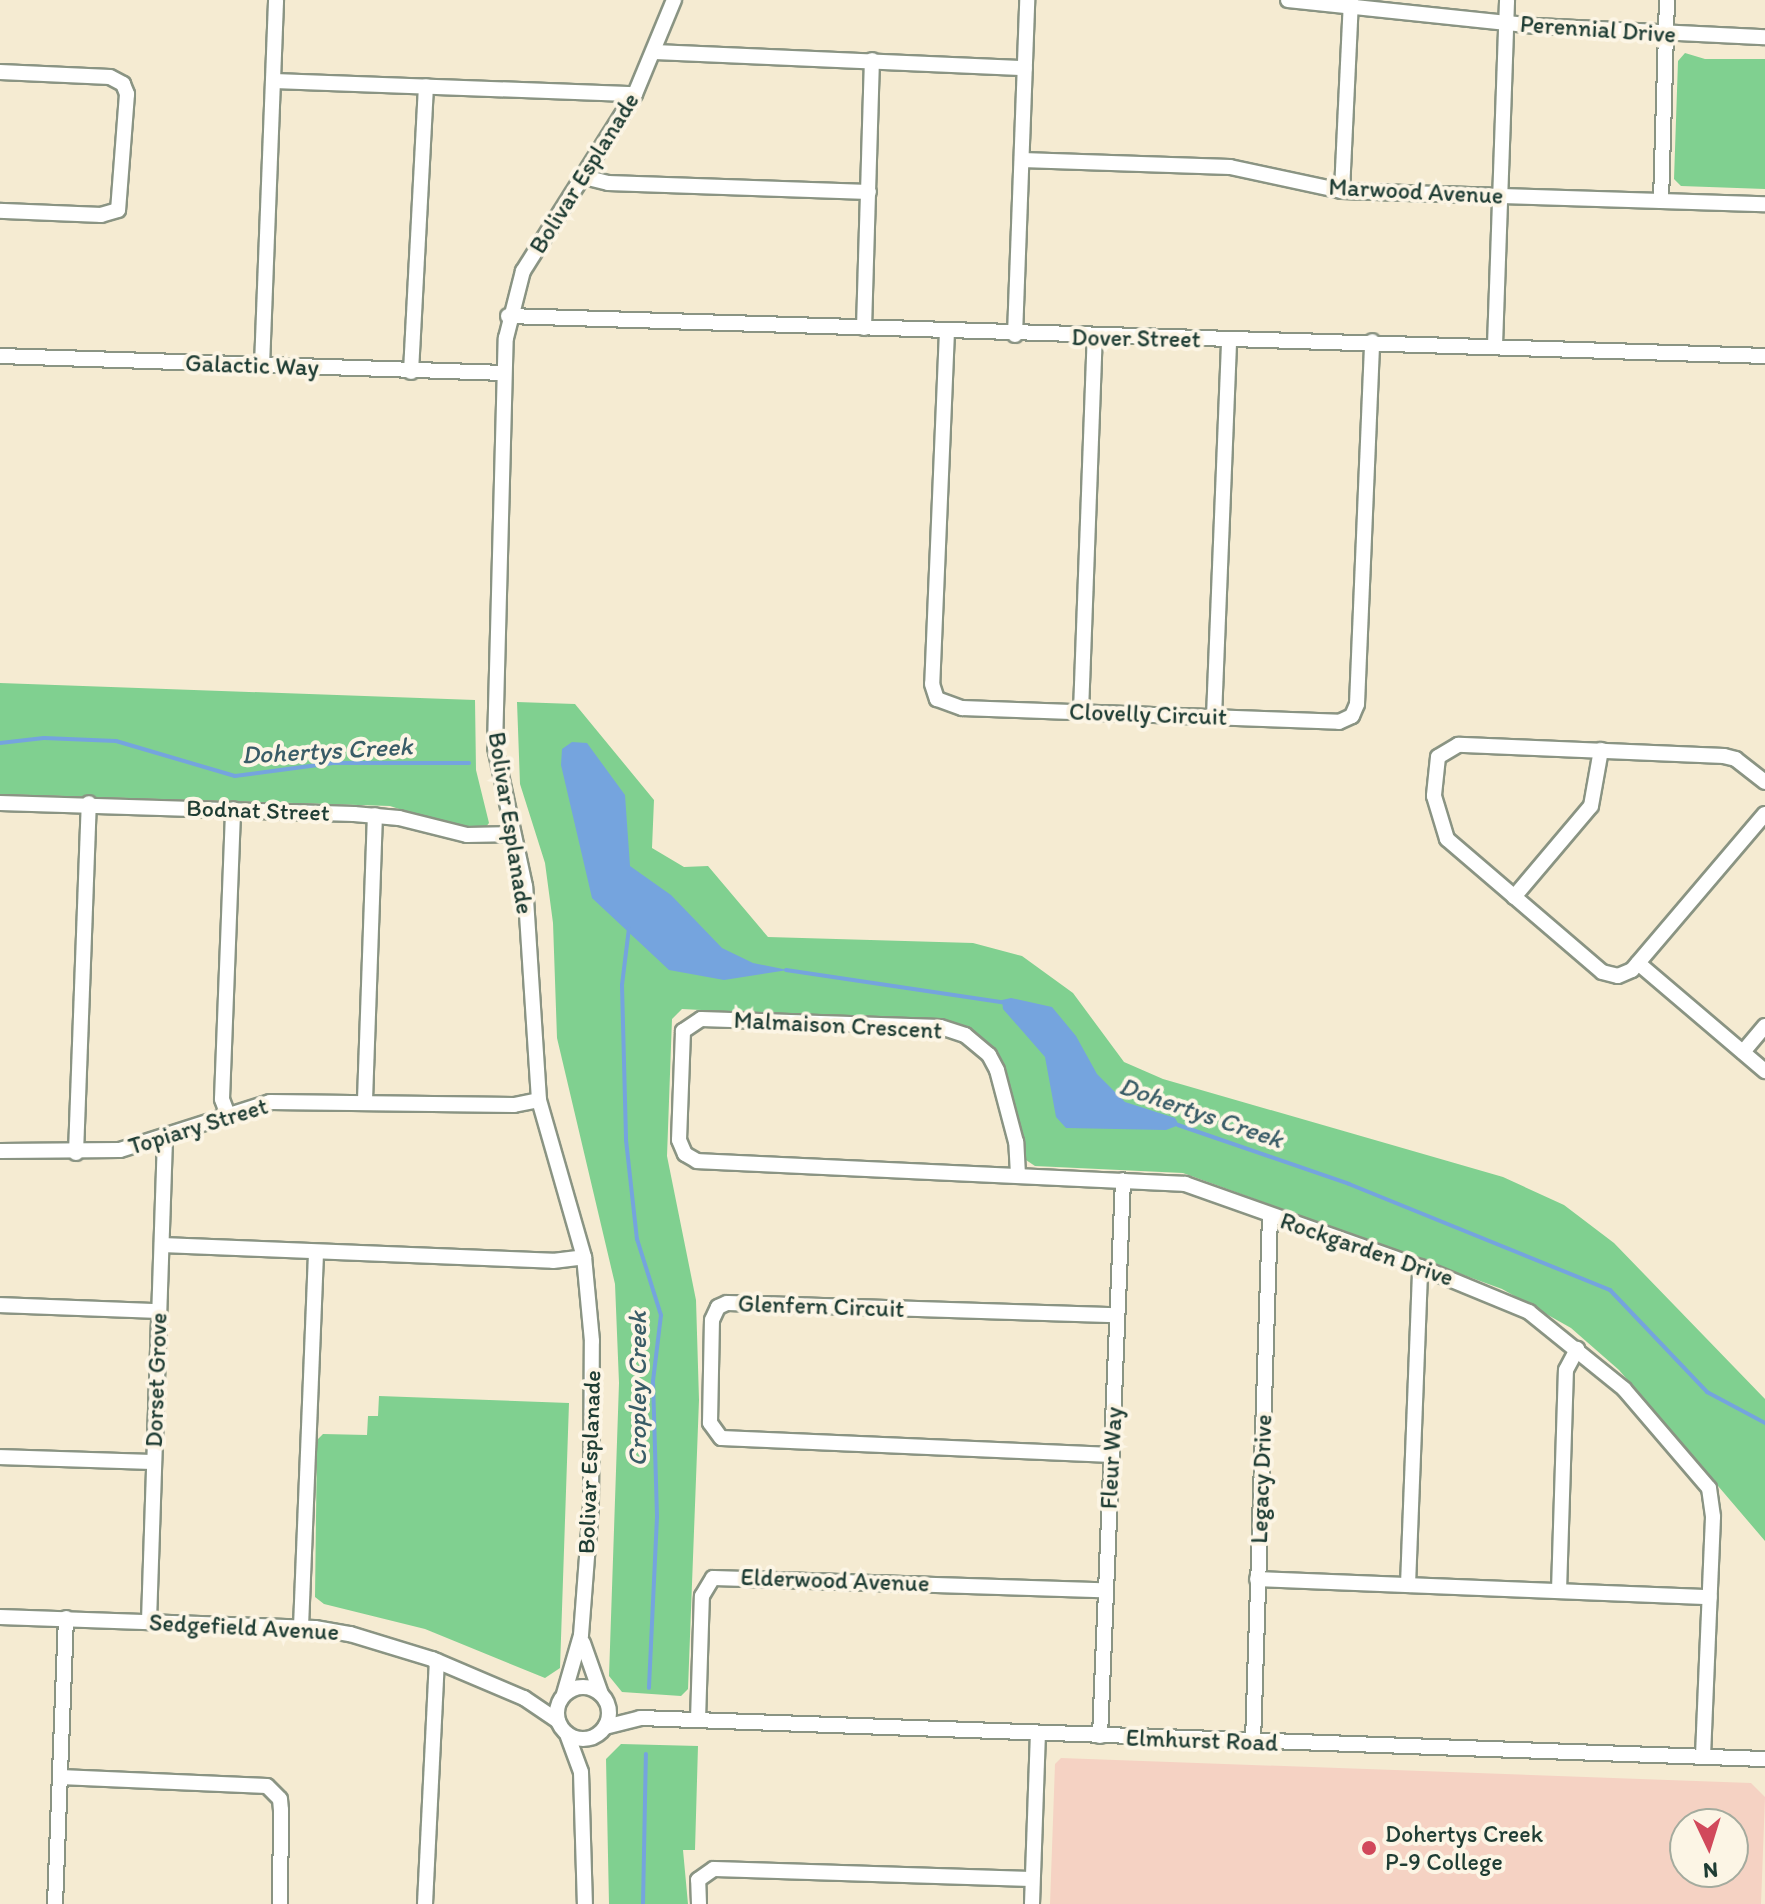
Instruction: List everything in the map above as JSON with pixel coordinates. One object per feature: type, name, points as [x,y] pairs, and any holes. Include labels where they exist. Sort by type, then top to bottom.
[{"type":"street","points":[[262,366],[276,0]]},
{"type":"street","name":"Bolivar Esplanade","points":[[563,1695],[581,1635],[593,1427],[584,1257],[539,1100],[525,886],[499,775],[494,723],[504,373],[508,316],[523,271],[635,94],[656,52],[674,0]]},
{"type":"street","points":[[1015,335],[1027,0]]},
{"type":"street","name":"Perennial Drive","points":[[1288,0],[1351,2],[1507,23],[1765,37]]},
{"type":"street","points":[[1495,345],[1507,0]]},
{"type":"street","points":[[1661,201],[1667,0]]},
{"type":"street","points":[[1342,191],[1351,2]]},
{"type":"street","points":[[656,52],[1025,68]]},
{"type":"street","points":[[864,328],[872,60]]},
{"type":"street","points":[[0,72],[110,77],[123,84],[127,94],[118,210],[105,215],[0,211]]},
{"type":"street","points":[[274,81],[635,94]]},
{"type":"street","points":[[411,372],[426,86]]},
{"type":"street","name":"Marwood Avenue","points":[[1022,160],[1230,167],[1342,191],[1765,204]]},
{"type":"street","points":[[584,177],[608,183],[869,192]]},
{"type":"street","name":"Dover Street","points":[[508,316],[1015,335],[1372,341],[1765,356]]},
{"type":"street","name":"Clovelly Circuit","points":[[947,331],[933,693],[952,707],[1339,722],[1356,710],[1372,341]]},
{"type":"street","points":[[1081,712],[1095,337]]},
{"type":"street","points":[[1214,717],[1229,339]]},
{"type":"street","name":"Galactic Way","points":[[0,356],[504,373]]},
{"type":"street","points":[[1765,782],[1736,759],[1724,756],[1601,750],[1458,745],[1443,750],[1435,766],[1439,826],[1447,839],[1602,972],[1618,976],[1638,963],[1765,814]]},
{"type":"street","points":[[1514,897],[1591,806],[1601,750]]},
{"type":"street","name":"Bodnat Street","points":[[0,803],[89,803],[375,815],[447,832],[513,834]]},
{"type":"street","points":[[76,1153],[89,803]]},
{"type":"street","points":[[228,1115],[222,1099],[233,809]]},
{"type":"street","points":[[365,1100],[375,815]]},
{"type":"street","points":[[1638,963],[1765,1071]]},
{"type":"street","name":"Malmaison Crescent","points":[[685,1154],[679,1140],[682,1038],[690,1022],[940,1027],[977,1043],[993,1063],[1016,1142],[1018,1175]]},
{"type":"street","points":[[1743,1052],[1765,1026]]},
{"type":"street","name":"Topiary Street","points":[[0,1151],[76,1153],[120,1150],[270,1102],[365,1100],[514,1105],[539,1100]]},
{"type":"street","name":"Dorset Grove","points":[[149,1621],[165,1138]]},
{"type":"street","name":"Rockgarden Drive","points":[[685,1154],[703,1163],[1185,1184],[1420,1267],[1529,1312],[1624,1389],[1709,1488],[1710,1597],[1703,1756]]},
{"type":"street","name":"Fleur Way","points":[[1100,1736],[1103,1590],[1112,1455],[1123,1180]]},
{"type":"street","name":"Legacy Drive","points":[[1253,1742],[1270,1215]]},
{"type":"street","points":[[162,1245],[316,1253],[584,1257]]},
{"type":"street","points":[[301,1627],[316,1253]]},
{"type":"street","points":[[1408,1585],[1420,1267]]},
{"type":"street","name":"Glenfern Circuit","points":[[1112,1455],[721,1438],[710,1423],[712,1320],[718,1307],[727,1303],[1117,1315]]},
{"type":"street","points":[[0,1305],[159,1311]]},
{"type":"street","points":[[1559,1591],[1566,1370],[1577,1349]]},
{"type":"street","points":[[0,1457],[153,1462]]},
{"type":"street","name":"Elderwood Avenue","points":[[698,1720],[702,1596],[713,1578],[1103,1590]]},
{"type":"street","points":[[1257,1579],[1710,1597]]},
{"type":"street","name":"Sedgefield Avenue","points":[[0,1617],[301,1627],[350,1634],[437,1661],[524,1698],[558,1721]]},
{"type":"street","points":[[55,1904],[66,1618]]},
{"type":"street","name":"Bolivar Esplanade","points":[[581,1635],[591,1679],[603,1698]]},
{"type":"street","points":[[425,1904],[437,1661]]},
{"type":"street","points":[[581,1772],[601,1731],[603,1698],[583,1687],[563,1695],[558,1721],[567,1734],[581,1772],[585,1904]]},
{"type":"street","name":"Sedgefield Avenue","points":[[524,1698],[563,1695]]},
{"type":"street","name":"Elmhurst Road","points":[[603,1698],[640,1718]]},
{"type":"street","name":"Elmhurst Road","points":[[601,1731],[640,1718],[1765,1759]]},
{"type":"street","points":[[567,1734],[579,1739],[601,1731]]},
{"type":"street","points":[[1032,1904],[1038,1733]]},
{"type":"street","points":[[60,1777],[267,1786],[280,1799],[280,1904]]},
{"type":"street","points":[[699,1904],[698,1880],[714,1869],[1032,1879]]},
{"type":"shaded area","name":"Dohertys Creek P-9 College","points":[[1061,1758],[1751,1783],[1765,1797],[1761,1904],[1050,1904],[1055,1764]]},
{"type":"green space","points":[[1685,53],[1705,59],[1765,59],[1765,189],[1681,186],[1674,179],[1678,61]]},
{"type":"green space","points":[[0,683],[475,700],[476,770],[489,823],[485,828],[451,826],[390,806],[0,794]]},
{"type":"green space","points":[[517,702],[575,704],[654,800],[652,848],[684,867],[708,866],[768,937],[973,943],[1022,956],[1073,993],[1124,1062],[1163,1079],[1503,1177],[1564,1205],[1614,1243],[1765,1399],[1765,1541],[1619,1370],[1571,1328],[1502,1289],[1183,1173],[1035,1166],[1026,1160],[997,1056],[958,1023],[682,1009],[672,1019],[667,1156],[696,1300],[699,1400],[688,1689],[681,1696],[622,1692],[609,1676],[619,1383],[615,1284],[557,1038],[553,923],[545,863],[520,784]]},
{"type":"green space","points":[[379,1396],[569,1403],[560,1668],[545,1678],[425,1629],[324,1604],[315,1597],[317,1440],[323,1434],[367,1435],[368,1416],[378,1416]]},
{"type":"green space","points":[[621,1744],[698,1746],[695,1850],[683,1850],[688,1904],[609,1904],[606,1759]]},
{"type":"water","points":[[572,742],[587,743],[625,795],[630,866],[671,895],[722,948],[753,963],[788,970],[724,980],[669,970],[592,898],[561,765],[562,749]]},
{"type":"water","points":[[1011,998],[1052,1007],[1076,1036],[1097,1074],[1125,1102],[1175,1118],[1179,1125],[1166,1130],[1066,1128],[1056,1117],[1045,1057],[1003,1009],[1002,1000]]},
{"type":"waterway","name":"Dohertys Creek","points":[[0,743],[44,738],[116,741],[235,776],[333,763],[469,763]]},
{"type":"waterway","name":"Cropley Creek","points":[[629,928],[622,985],[626,1140],[637,1239],[661,1315],[653,1381],[657,1517],[649,1688]]},
{"type":"waterway","name":"Dohertys Creek","points":[[786,970],[1006,1003]]},
{"type":"waterway","name":"Dohertys Creek","points":[[1178,1125],[1349,1184],[1610,1290],[1707,1392],[1765,1423]]},
{"type":"waterway","name":"Cropley Creek","points":[[643,1904],[646,1754]]},
{"type":"place","name":"Dohertys Creek P-9 College","points":[[1369,1848]]}]
